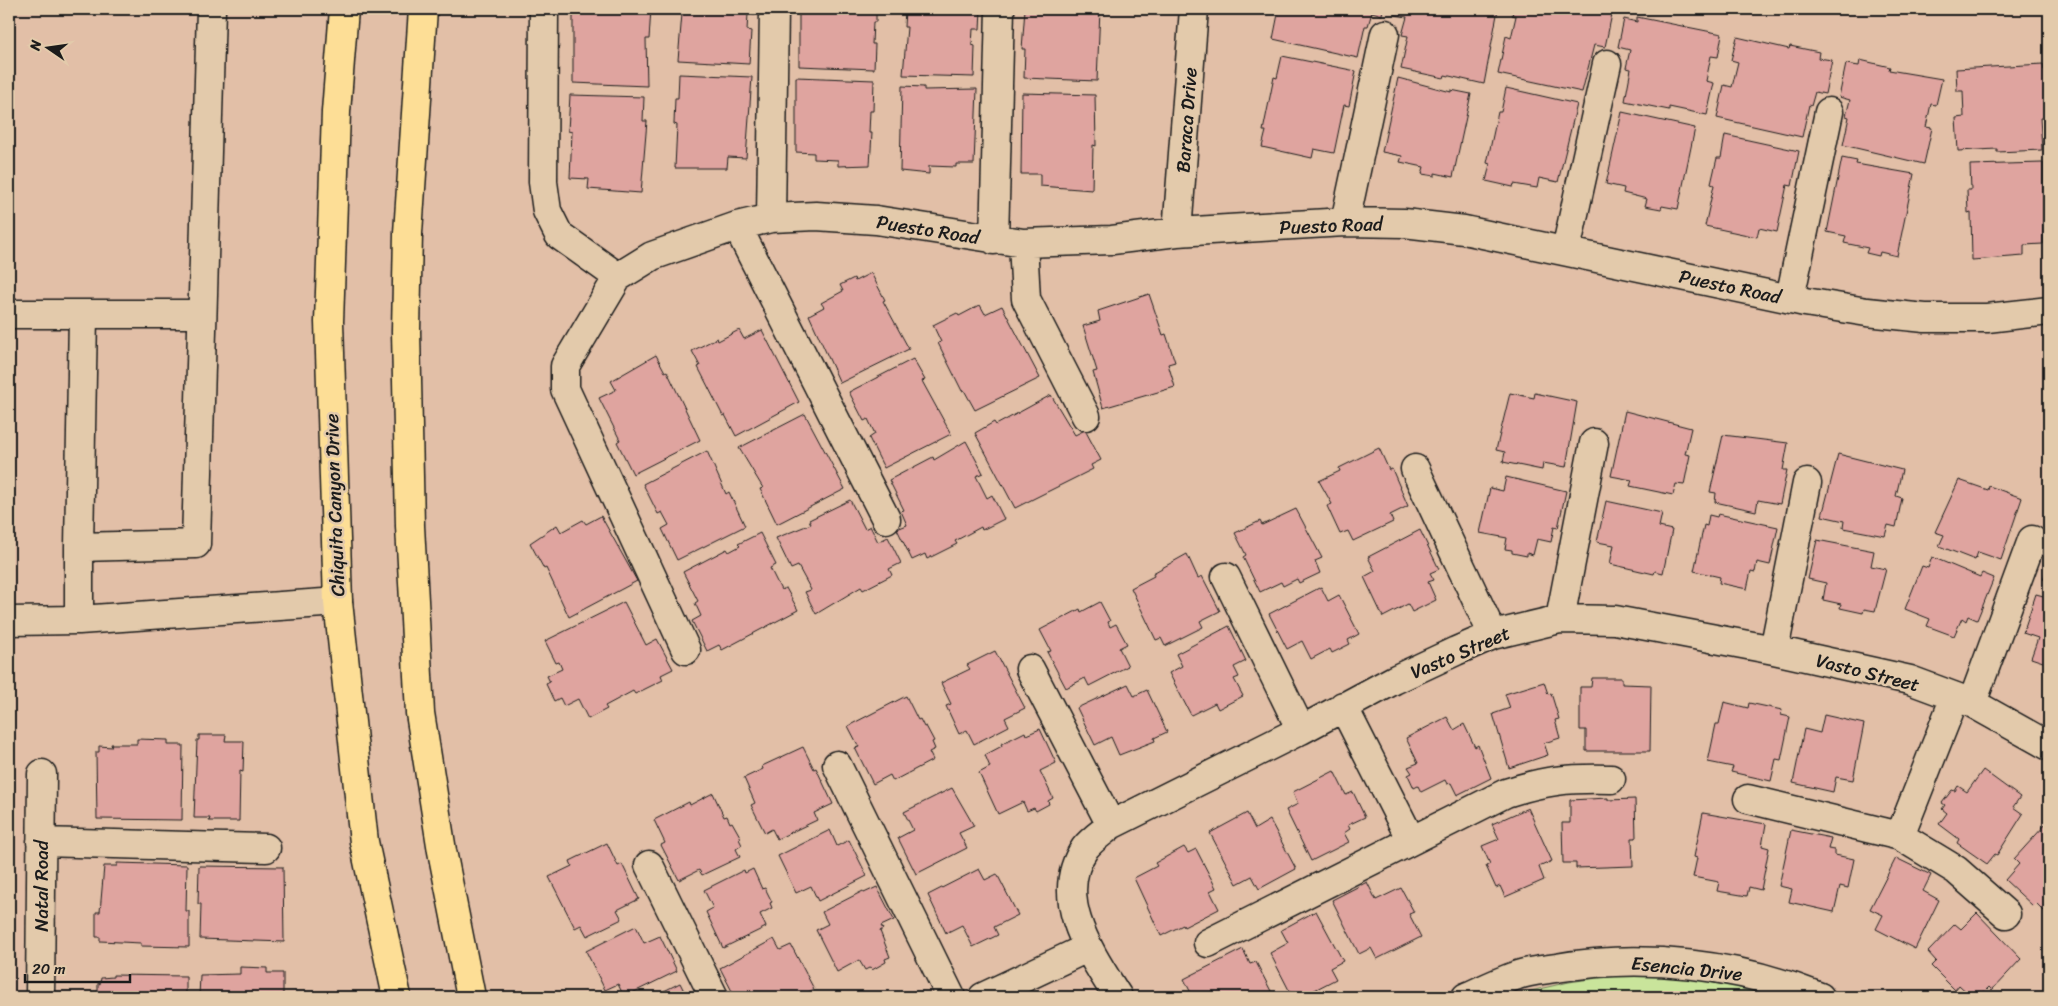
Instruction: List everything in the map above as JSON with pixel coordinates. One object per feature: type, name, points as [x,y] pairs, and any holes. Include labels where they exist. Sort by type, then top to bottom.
[{"type":"main road","name":"Chiquita Canyon Drive","points":[[344,9],[335,132],[329,322],[338,602],[364,842],[397,997]]},
{"type":"main road","points":[[423,9],[408,233],[406,331],[410,526],[420,713],[442,851],[471,997]]},
{"type":"street","points":[[79,547],[196,544],[211,9]]},
{"type":"street","points":[[544,9],[543,182],[547,211],[559,235],[618,277],[565,366],[565,389],[686,650]]},
{"type":"street","points":[[771,218],[774,9]]},
{"type":"street","points":[[994,240],[1000,9]]},
{"type":"street","name":"Baraca Drive","points":[[1177,232],[1194,9]]},
{"type":"street","points":[[1345,222],[1385,34]]},
{"type":"street","points":[[1566,250],[1607,64]]},
{"type":"street","points":[[1790,298],[1829,112]]},
{"type":"street","name":"Puesto Road","points":[[618,277],[652,256],[737,226],[771,218],[816,216],[876,220],[994,240],[1024,243],[1112,240],[1177,232],[1345,222],[1404,223],[1464,230],[1790,298],[1867,312],[1925,318],[1987,318],[2049,311]]},
{"type":"street","points":[[737,226],[886,519]]},
{"type":"street","points":[[1024,243],[1026,299],[1086,416]]},
{"type":"street","points":[[9,314],[202,314]]},
{"type":"street","points":[[79,620],[83,314]]},
{"type":"street","points":[[1560,619],[1594,443]]},
{"type":"street","points":[[1415,469],[1493,634]]},
{"type":"street","points":[[1774,650],[1807,483]]},
{"type":"street","points":[[1900,836],[1964,700],[2032,540]]},
{"type":"street","points":[[1226,577],[1301,730]]},
{"type":"street","points":[[9,621],[79,620],[338,602]]},
{"type":"street","name":"Vasto Street","points":[[1118,997],[1087,948],[1072,906],[1073,875],[1086,847],[1112,825],[1301,730],[1394,680],[1493,634],[1560,619],[1615,620],[1774,650],[1910,680],[1964,700],[2049,746]]},
{"type":"street","points":[[1030,669],[1112,825]]},
{"type":"street","points":[[1343,706],[1411,840]]},
{"type":"street","points":[[837,765],[951,997]]},
{"type":"street","name":"Natal Road","points":[[40,997],[42,774]]},
{"type":"street","points":[[1208,943],[1506,793],[1568,778],[1611,779]]},
{"type":"street","points":[[1748,799],[1900,836],[1956,870],[2006,914]]},
{"type":"street","points":[[41,842],[266,848]]},
{"type":"street","points":[[648,865],[714,997]]},
{"type":"street","points":[[983,997],[1087,948]]},
{"type":"street","name":"Esencia Drive","points":[[1466,997],[1516,975],[1578,964],[1648,960],[1736,971],[1794,987],[1820,997]]},
{"type":"green space","points":[[1619,975],[1696,976],[1790,997],[1505,997],[1569,982]]},
{"type":"building","points":[[573,9],[651,9],[649,39],[646,39],[647,86],[573,83]]},
{"type":"building","points":[[680,9],[756,9],[755,15],[748,14],[747,30],[751,31],[749,64],[678,60],[682,14],[680,14]]},
{"type":"building","points":[[799,9],[876,9],[876,22],[873,22],[872,44],[875,44],[874,69],[799,66]]},
{"type":"building","points":[[905,9],[981,9],[980,29],[973,29],[972,45],[975,46],[974,77],[903,75],[907,27],[904,27]]},
{"type":"building","points":[[1025,9],[1100,9],[1097,81],[1024,78],[1025,49],[1022,49]]},
{"type":"building","points":[[1279,9],[1383,9],[1382,15],[1372,12],[1368,26],[1365,26],[1358,58],[1273,39]]},
{"type":"building","points":[[1396,9],[1498,9],[1484,84],[1445,75],[1444,78],[1401,69],[1408,36],[1402,35],[1407,17],[1395,15]]},
{"type":"building","points":[[1514,9],[1600,9],[1599,11],[1612,14],[1605,47],[1594,45],[1582,92],[1498,74],[1506,36],[1511,38],[1516,16],[1512,15]]},
{"type":"building","points":[[1637,17],[1722,34],[1718,57],[1711,56],[1706,81],[1714,83],[1707,115],[1625,101],[1631,69],[1626,68],[1630,50],[1618,47],[1624,19],[1637,22]]},
{"type":"building","points":[[1737,37],[1789,49],[1790,46],[1819,52],[1818,58],[1832,60],[1825,94],[1815,92],[1811,106],[1809,105],[1802,137],[1717,118],[1724,85],[1732,87],[1738,62],[1731,60]]},
{"type":"building","points":[[1282,56],[1356,71],[1349,106],[1344,105],[1334,153],[1314,149],[1312,158],[1262,147],[1266,131],[1263,131],[1274,77],[1277,78]]},
{"type":"building","points":[[1860,60],[1890,67],[1889,70],[1942,79],[1936,105],[1931,104],[1926,127],[1932,128],[1924,164],[1843,145],[1849,117],[1846,116],[1850,100],[1839,97],[1846,64],[1859,66]]},
{"type":"building","points":[[2043,64],[2044,70],[2049,70],[2049,99],[2044,99],[2045,118],[2040,118],[2042,150],[1997,152],[1997,149],[1958,151],[1956,118],[1964,117],[1963,91],[1957,91],[1956,69]]},
{"type":"building","points":[[679,74],[752,77],[746,158],[728,157],[727,168],[675,168],[677,125],[674,124],[675,98],[678,98]]},
{"type":"building","points":[[796,77],[874,80],[873,111],[870,111],[869,133],[872,133],[870,165],[838,166],[838,160],[814,159],[814,153],[796,152]]},
{"type":"building","points":[[1398,78],[1451,92],[1451,90],[1471,94],[1453,177],[1435,173],[1435,176],[1422,174],[1424,167],[1400,162],[1402,156],[1382,152]]},
{"type":"building","points":[[902,86],[924,87],[924,90],[977,89],[974,164],[956,164],[956,167],[929,166],[929,174],[900,171]]},
{"type":"building","points":[[1506,88],[1577,104],[1558,182],[1539,178],[1537,188],[1514,184],[1513,187],[1486,181],[1490,164],[1487,163],[1498,112],[1501,112]]},
{"type":"building","points":[[1022,93],[1095,95],[1096,146],[1093,145],[1092,190],[1040,186],[1040,174],[1021,174]]},
{"type":"building","points":[[570,95],[644,97],[643,121],[647,121],[641,193],[588,189],[589,179],[570,178],[572,132],[568,131]]},
{"type":"building","points":[[1622,112],[1695,128],[1678,209],[1662,206],[1661,209],[1645,206],[1647,199],[1623,193],[1624,188],[1606,184]]},
{"type":"building","points":[[1725,135],[1799,151],[1792,186],[1787,185],[1777,232],[1759,228],[1757,237],[1705,226],[1714,185],[1711,184],[1717,158],[1721,158]]},
{"type":"building","points":[[1842,158],[1857,161],[1856,164],[1914,174],[1897,256],[1880,252],[1879,256],[1866,253],[1868,248],[1844,243],[1846,236],[1827,232]]},
{"type":"building","points":[[2043,163],[2043,244],[2024,245],[2024,256],[1972,260],[1971,212],[1968,213],[1967,190],[1971,190],[1970,165]]},
{"type":"building","points":[[871,273],[885,300],[883,301],[909,349],[840,383],[809,315],[824,307],[821,303],[843,291],[840,285],[854,278],[855,281]]},
{"type":"building","points":[[1149,294],[1163,335],[1166,334],[1175,362],[1168,364],[1175,387],[1103,408],[1093,372],[1097,371],[1083,326],[1100,321],[1098,311]]},
{"type":"building","points":[[980,305],[985,314],[1002,306],[1040,378],[975,410],[964,390],[962,391],[938,343],[941,342],[933,325],[957,313],[959,316]]},
{"type":"building","points":[[739,330],[744,339],[762,330],[799,402],[736,436],[725,415],[723,416],[692,351],[717,338],[718,341]]},
{"type":"building","points":[[656,355],[665,372],[667,371],[700,440],[633,474],[617,442],[620,440],[599,398],[616,390],[611,381]]},
{"type":"building","points":[[913,359],[925,380],[922,381],[951,434],[884,468],[869,438],[875,434],[868,419],[864,421],[849,392]]},
{"type":"building","points":[[1510,393],[1534,398],[1535,393],[1577,402],[1566,467],[1543,463],[1542,470],[1503,462],[1505,452],[1496,450]]},
{"type":"building","points":[[1051,395],[1075,435],[1085,430],[1101,460],[1091,465],[1093,469],[1015,508],[975,433],[994,422],[996,425]]},
{"type":"building","points":[[1625,411],[1691,428],[1685,454],[1690,455],[1684,485],[1676,484],[1673,495],[1630,486],[1632,480],[1611,476]]},
{"type":"building","points":[[805,414],[845,489],[777,524],[760,489],[763,488],[739,448]]},
{"type":"building","points":[[1723,435],[1788,443],[1783,470],[1787,470],[1780,504],[1758,500],[1756,511],[1715,502],[1716,493],[1710,492]]},
{"type":"building","points":[[966,441],[983,473],[976,476],[987,498],[992,495],[1004,519],[982,530],[981,527],[955,541],[957,544],[927,559],[925,554],[912,560],[897,529],[907,525],[901,511],[904,510],[889,480],[933,457],[934,460]]},
{"type":"building","points":[[1379,448],[1389,470],[1392,469],[1408,506],[1390,515],[1393,522],[1353,541],[1348,531],[1340,534],[1327,506],[1332,504],[1319,481],[1340,471],[1339,468]]},
{"type":"building","points":[[707,451],[726,494],[729,492],[745,526],[677,560],[662,529],[669,525],[662,512],[658,514],[643,484]]},
{"type":"building","points":[[1838,454],[1902,470],[1896,496],[1902,498],[1896,527],[1888,525],[1885,536],[1843,528],[1844,521],[1822,516]]},
{"type":"building","points":[[1506,477],[1566,491],[1558,528],[1554,527],[1551,542],[1537,539],[1533,555],[1527,553],[1527,556],[1512,553],[1512,550],[1505,549],[1507,538],[1480,533],[1490,488],[1503,491]]},
{"type":"building","points":[[1959,480],[1988,490],[1989,486],[2022,498],[2001,560],[1978,552],[1975,560],[1939,546],[1944,535],[1935,532]]},
{"type":"building","points":[[850,500],[865,529],[870,526],[878,542],[888,537],[901,563],[889,569],[892,575],[863,590],[861,587],[816,614],[805,592],[811,590],[798,566],[791,569],[776,538],[811,524],[809,520]]},
{"type":"building","points":[[1606,501],[1662,513],[1659,527],[1672,530],[1663,573],[1655,571],[1654,574],[1610,564],[1614,545],[1597,542]]},
{"type":"building","points":[[1296,509],[1322,558],[1315,561],[1320,573],[1299,583],[1297,579],[1283,586],[1281,582],[1260,592],[1243,557],[1246,555],[1235,533],[1260,521],[1262,525]]},
{"type":"building","points":[[1718,514],[1778,527],[1770,565],[1757,562],[1755,572],[1751,571],[1747,589],[1719,583],[1720,577],[1694,571],[1704,525],[1707,526],[1709,515],[1717,517]]},
{"type":"building","points":[[601,516],[637,581],[569,617],[546,568],[544,569],[530,543],[557,525],[561,532],[583,520],[586,524]]},
{"type":"building","points":[[1420,530],[1439,569],[1430,573],[1434,580],[1428,582],[1436,600],[1412,612],[1408,604],[1383,617],[1364,577],[1375,571],[1368,557]]},
{"type":"building","points":[[760,533],[776,565],[770,568],[781,590],[786,588],[798,610],[722,650],[719,645],[707,651],[692,621],[701,616],[695,603],[698,601],[683,572],[727,549],[729,552],[740,546],[738,544]]},
{"type":"building","points":[[1817,540],[1874,551],[1871,566],[1886,569],[1875,611],[1864,609],[1863,613],[1840,608],[1841,604],[1823,600],[1826,583],[1808,579]]},
{"type":"building","points":[[1187,554],[1198,578],[1202,576],[1220,611],[1200,621],[1203,627],[1165,646],[1161,638],[1156,640],[1131,588],[1154,576],[1153,573]]},
{"type":"building","points":[[1932,557],[1980,577],[1982,573],[1994,578],[1977,620],[1968,616],[1966,621],[1962,618],[1954,636],[1927,626],[1930,619],[1905,609],[1922,566],[1928,568]]},
{"type":"building","points":[[2049,563],[2049,581],[2043,579]]},
{"type":"building","points":[[1321,587],[1328,601],[1339,595],[1359,634],[1348,640],[1350,644],[1332,653],[1330,649],[1311,659],[1302,641],[1287,649],[1269,614]]},
{"type":"building","points":[[2036,594],[2047,597],[2046,600],[2049,601],[2049,664],[2031,658],[2038,638],[2023,633]]},
{"type":"building","points":[[624,602],[646,645],[657,639],[673,669],[661,675],[663,680],[635,694],[633,691],[605,706],[607,709],[588,719],[578,699],[564,706],[560,698],[554,701],[546,684],[550,682],[547,676],[562,669],[559,662],[556,663],[545,641]]},
{"type":"building","points":[[1100,602],[1110,621],[1108,622],[1110,627],[1116,624],[1127,644],[1119,648],[1128,666],[1089,686],[1085,678],[1066,688],[1047,652],[1051,651],[1040,630],[1080,609],[1081,612]]},
{"type":"building","points":[[1229,626],[1246,661],[1234,667],[1239,677],[1234,679],[1243,696],[1218,709],[1215,703],[1191,715],[1169,673],[1182,666],[1176,654]]},
{"type":"building","points":[[995,651],[1025,708],[1005,718],[1009,726],[974,744],[967,730],[959,734],[946,706],[951,704],[941,683],[970,669],[967,665]]},
{"type":"building","points":[[1592,678],[1622,678],[1622,684],[1651,685],[1650,751],[1586,751],[1586,730],[1580,730],[1580,687],[1591,687]]},
{"type":"building","points":[[1544,682],[1548,694],[1551,693],[1559,719],[1555,720],[1560,738],[1544,743],[1548,755],[1509,768],[1493,714],[1510,708],[1505,694]]},
{"type":"building","points":[[1128,684],[1134,696],[1147,690],[1167,732],[1154,738],[1155,741],[1119,755],[1111,737],[1095,745],[1077,708]]},
{"type":"building","points":[[906,696],[918,720],[920,719],[924,727],[926,726],[934,741],[932,742],[935,749],[929,752],[933,760],[893,781],[890,775],[873,784],[855,748],[859,747],[848,726]]},
{"type":"building","points":[[1724,702],[1748,708],[1749,703],[1782,710],[1781,715],[1790,717],[1781,760],[1776,759],[1771,781],[1731,772],[1733,767],[1708,762],[1716,724],[1719,724]]},
{"type":"building","points":[[1824,715],[1864,724],[1853,780],[1836,777],[1833,792],[1793,783],[1804,729],[1820,733]]},
{"type":"building","points":[[1447,717],[1454,730],[1464,724],[1475,747],[1478,745],[1491,778],[1457,795],[1451,783],[1447,784],[1445,780],[1421,792],[1418,786],[1414,788],[1408,775],[1412,773],[1408,767],[1418,763],[1406,738]]},
{"type":"building","points":[[1040,729],[1056,763],[1040,771],[1053,798],[1048,801],[1049,804],[1036,811],[1034,808],[1027,811],[1023,802],[998,814],[979,773],[990,767],[985,755],[1002,746],[1001,744],[1025,732],[1026,735]]},
{"type":"building","points":[[199,735],[226,735],[225,741],[244,741],[243,772],[240,771],[239,821],[209,821],[210,818],[194,818],[197,740],[199,740]]},
{"type":"building","points":[[137,739],[168,740],[168,745],[183,745],[182,820],[97,819],[96,752],[99,752],[99,746],[112,747],[111,744],[137,744]]},
{"type":"building","points":[[803,747],[814,769],[816,768],[833,804],[814,813],[817,820],[777,839],[772,829],[765,833],[751,805],[755,803],[744,778],[763,769],[762,766]]},
{"type":"building","points":[[1983,770],[2020,797],[2013,807],[2023,814],[1997,855],[1995,854],[1987,864],[1957,843],[1959,839],[1939,824],[1947,813],[1942,809],[1945,805],[1942,803],[1952,790],[1955,791],[1958,786],[1967,792]]},
{"type":"building","points":[[1334,771],[1346,795],[1353,792],[1365,817],[1348,825],[1350,829],[1344,833],[1349,842],[1311,861],[1286,810],[1298,804],[1293,792]]},
{"type":"building","points":[[952,788],[974,826],[959,833],[967,848],[916,874],[898,838],[913,830],[904,812]]},
{"type":"building","points":[[713,793],[724,817],[727,816],[730,823],[732,822],[741,838],[739,839],[742,845],[736,849],[740,857],[702,875],[699,870],[679,880],[661,845],[665,843],[654,820],[689,802],[690,805]]},
{"type":"building","points":[[1608,798],[1608,800],[1635,799],[1636,838],[1632,838],[1633,866],[1576,868],[1576,863],[1563,863],[1562,823],[1570,823],[1570,800]]},
{"type":"building","points":[[1528,808],[1552,861],[1539,867],[1544,880],[1505,897],[1500,886],[1496,888],[1486,866],[1490,864],[1482,846],[1499,839],[1492,824]]},
{"type":"building","points":[[1247,813],[1255,829],[1270,820],[1296,869],[1259,889],[1252,876],[1237,884],[1210,833]]},
{"type":"building","points":[[1703,813],[1766,824],[1762,846],[1769,848],[1761,890],[1749,887],[1747,896],[1717,891],[1719,882],[1693,877],[1697,858],[1694,857]]},
{"type":"building","points":[[2045,825],[2049,829],[2049,916],[2036,903],[2033,906],[2005,880],[2019,864],[2014,859]]},
{"type":"building","points":[[830,830],[837,846],[849,840],[867,876],[818,901],[811,886],[796,893],[778,856]]},
{"type":"building","points":[[1791,830],[1831,838],[1828,849],[1835,850],[1835,855],[1854,859],[1848,888],[1840,886],[1834,912],[1789,902],[1792,889],[1779,886]]},
{"type":"building","points":[[607,843],[618,866],[622,864],[639,899],[617,910],[622,919],[587,936],[581,925],[575,928],[549,877],[572,866],[570,861]]},
{"type":"building","points":[[1184,847],[1188,853],[1196,849],[1216,888],[1210,891],[1219,909],[1184,927],[1183,925],[1161,936],[1134,878],[1157,866],[1155,863]]},
{"type":"building","points":[[1896,858],[1931,875],[1923,891],[1939,900],[1915,949],[1876,929],[1883,915],[1870,909]]},
{"type":"building","points":[[117,863],[187,865],[186,911],[189,911],[189,947],[141,946],[141,943],[100,941],[100,937],[96,937],[96,912],[100,912],[104,866],[117,866]]},
{"type":"building","points":[[199,866],[283,867],[284,942],[200,939],[201,904],[198,904]]},
{"type":"building","points":[[753,869],[762,889],[765,888],[772,902],[770,903],[772,908],[760,914],[766,927],[723,948],[706,912],[713,908],[704,890],[744,870],[745,873]]},
{"type":"building","points":[[979,869],[985,880],[997,874],[1018,915],[994,927],[998,935],[973,947],[962,925],[946,933],[928,895]]},
{"type":"building","points":[[1367,882],[1376,900],[1401,888],[1414,912],[1409,914],[1421,937],[1377,959],[1371,948],[1359,954],[1332,900]]},
{"type":"building","points":[[877,887],[894,920],[881,926],[883,929],[880,931],[890,957],[885,959],[886,962],[872,970],[871,967],[865,970],[859,960],[837,972],[816,930],[828,924],[822,912],[863,891],[864,893]]},
{"type":"building","points":[[1316,911],[1343,961],[1330,968],[1336,979],[1301,997],[1296,997],[1294,992],[1291,994],[1270,953],[1288,943],[1281,930]]},
{"type":"building","points":[[1977,913],[2021,959],[1992,990],[1989,987],[1979,997],[1972,997],[1959,985],[1955,990],[1931,966],[1936,961],[1928,952],[1955,924],[1961,929]]},
{"type":"building","points":[[636,926],[644,943],[660,936],[677,971],[624,997],[618,984],[605,990],[586,951]]},
{"type":"building","points":[[774,939],[780,950],[791,945],[814,989],[799,997],[735,997],[720,968]]},
{"type":"building","points":[[1243,949],[1250,964],[1256,962],[1274,997],[1193,997],[1184,979]]},
{"type":"building","points":[[240,967],[267,968],[267,973],[283,973],[283,997],[199,997],[200,975],[240,974]]},
{"type":"building","points":[[113,975],[186,976],[186,997],[98,997],[98,983],[100,984],[101,978],[113,977]]},
{"type":"building","points":[[680,983],[687,997],[652,997]]}]
